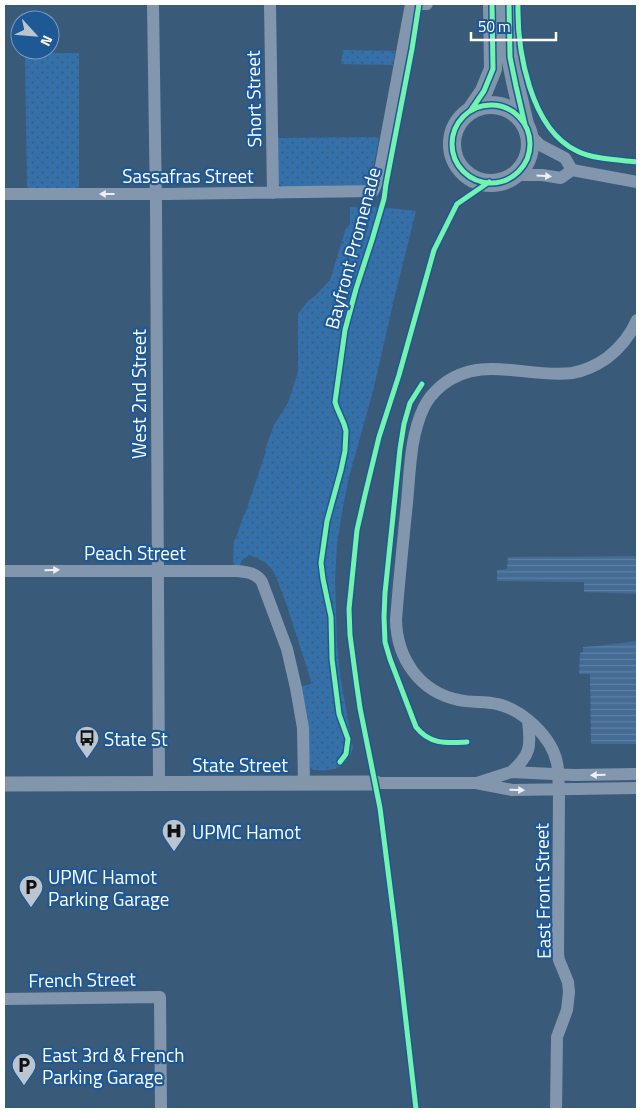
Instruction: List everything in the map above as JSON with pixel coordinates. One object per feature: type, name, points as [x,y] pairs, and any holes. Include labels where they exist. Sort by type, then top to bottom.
[{"type":"highway","points":[[492,4],[493,68],[484,91],[471,110],[457,124],[452,144],[453,155],[457,164],[464,172],[483,182],[504,180],[513,175],[521,168],[529,148],[529,137],[510,57],[509,4]]},
{"type":"highway","points":[[471,110],[481,106],[502,106],[520,118],[527,130]]},
{"type":"main road","name":"State Street","points":[[4,784],[376,783]]},
{"type":"street","name":"West 2nd Street","points":[[153,4],[156,194],[159,784]]},
{"type":"street","name":"Short Street","points":[[270,4],[273,193]]},
{"type":"street","name":"Sassafras Street","points":[[4,194],[373,192],[380,171],[411,4]]},
{"type":"street","points":[[411,4],[427,4]]},
{"type":"street","points":[[527,130],[540,145],[565,158],[572,170]]},
{"type":"street","points":[[513,175],[542,175],[561,178],[572,170],[637,182]]},
{"type":"street","name":"East Front Street","points":[[556,1109],[557,1038],[567,1010],[569,992],[568,982],[558,954],[559,789],[557,764],[550,745],[540,731],[519,713],[496,704],[448,698],[420,680],[403,656],[396,632],[396,620],[412,455],[417,423],[424,405],[434,392],[446,382],[458,375],[482,369],[574,373],[600,363],[613,354],[624,342],[637,320]]},
{"type":"street","name":"Peach Street","points":[[4,571],[243,572],[259,577],[287,649],[296,688],[303,728],[304,784]]},
{"type":"street","points":[[510,772],[520,764],[528,750],[530,742],[528,721]]},
{"type":"street","name":"State Street","points":[[476,783],[510,772],[558,775],[637,774]]},
{"type":"street","name":"State Street","points":[[376,783],[476,783],[512,790],[637,788]]},
{"type":"street","name":"French Street","points":[[4,999],[160,997],[161,1109]]},
{"type":"shaded area","points":[[343,50],[395,51],[393,65],[341,64]]},
{"type":"shaded area","points":[[60,53],[79,53],[79,188],[27,189],[25,60],[60,60]]},
{"type":"shaded area","points":[[379,137],[371,179],[364,185],[283,187],[278,183],[278,138]]},
{"type":"shaded area","points":[[350,207],[379,207],[416,211],[373,391],[349,477],[337,544],[335,580],[337,643],[340,675],[353,748],[347,761],[338,768],[313,770],[310,767],[302,686],[312,684],[286,603],[274,572],[266,563],[249,555],[242,560],[240,565],[235,565],[233,562],[234,541],[245,514],[274,425],[288,403],[298,372],[298,314],[308,301],[330,280],[346,228],[350,224]]},
{"type":"shaded area","points":[[637,556],[637,594],[584,592],[584,582],[497,581],[497,570],[507,569],[508,557]]},
{"type":"shaded area","points":[[637,641],[637,744],[591,744],[590,674],[579,674],[580,653],[583,652],[583,647]]},
{"type":"cycle path","name":"Bayfront Promenade","points":[[340,762],[346,754],[348,739],[339,714],[332,659],[331,617],[321,563],[327,521],[345,451],[346,431],[335,402],[345,330],[384,199],[419,4]]},
{"type":"cycle path","points":[[471,110],[484,91],[493,69],[492,4]]},
{"type":"cycle path","points":[[509,4],[510,57],[525,125]]},
{"type":"cycle path","points":[[518,4],[518,23],[524,65],[537,107],[548,125],[561,140],[583,154],[606,159],[637,162]]},
{"type":"cycle path","points":[[491,105],[506,108],[523,122],[527,129],[530,144],[527,159],[513,176],[506,180],[491,183],[476,180],[459,166],[455,159],[452,144],[455,129],[469,112],[476,108],[491,105]]},
{"type":"cycle path","points":[[416,1109],[380,808],[360,708],[350,635],[349,609],[357,530],[365,495],[379,437],[399,375],[434,250],[457,204],[489,182]]},
{"type":"cycle path","points":[[422,384],[410,403],[400,449],[385,593],[385,642],[416,727],[427,737],[439,742],[467,742]]},
{"type":"place","name":"State St","points":[[87,759]]},
{"type":"place","name":"UPMC Hamot","points":[[174,852]]},
{"type":"place","name":"UPMC Hamot Parking Garage","points":[[31,908]]},
{"type":"place","name":"East 3rd & French Parking Garage","points":[[24,1086]]}]
